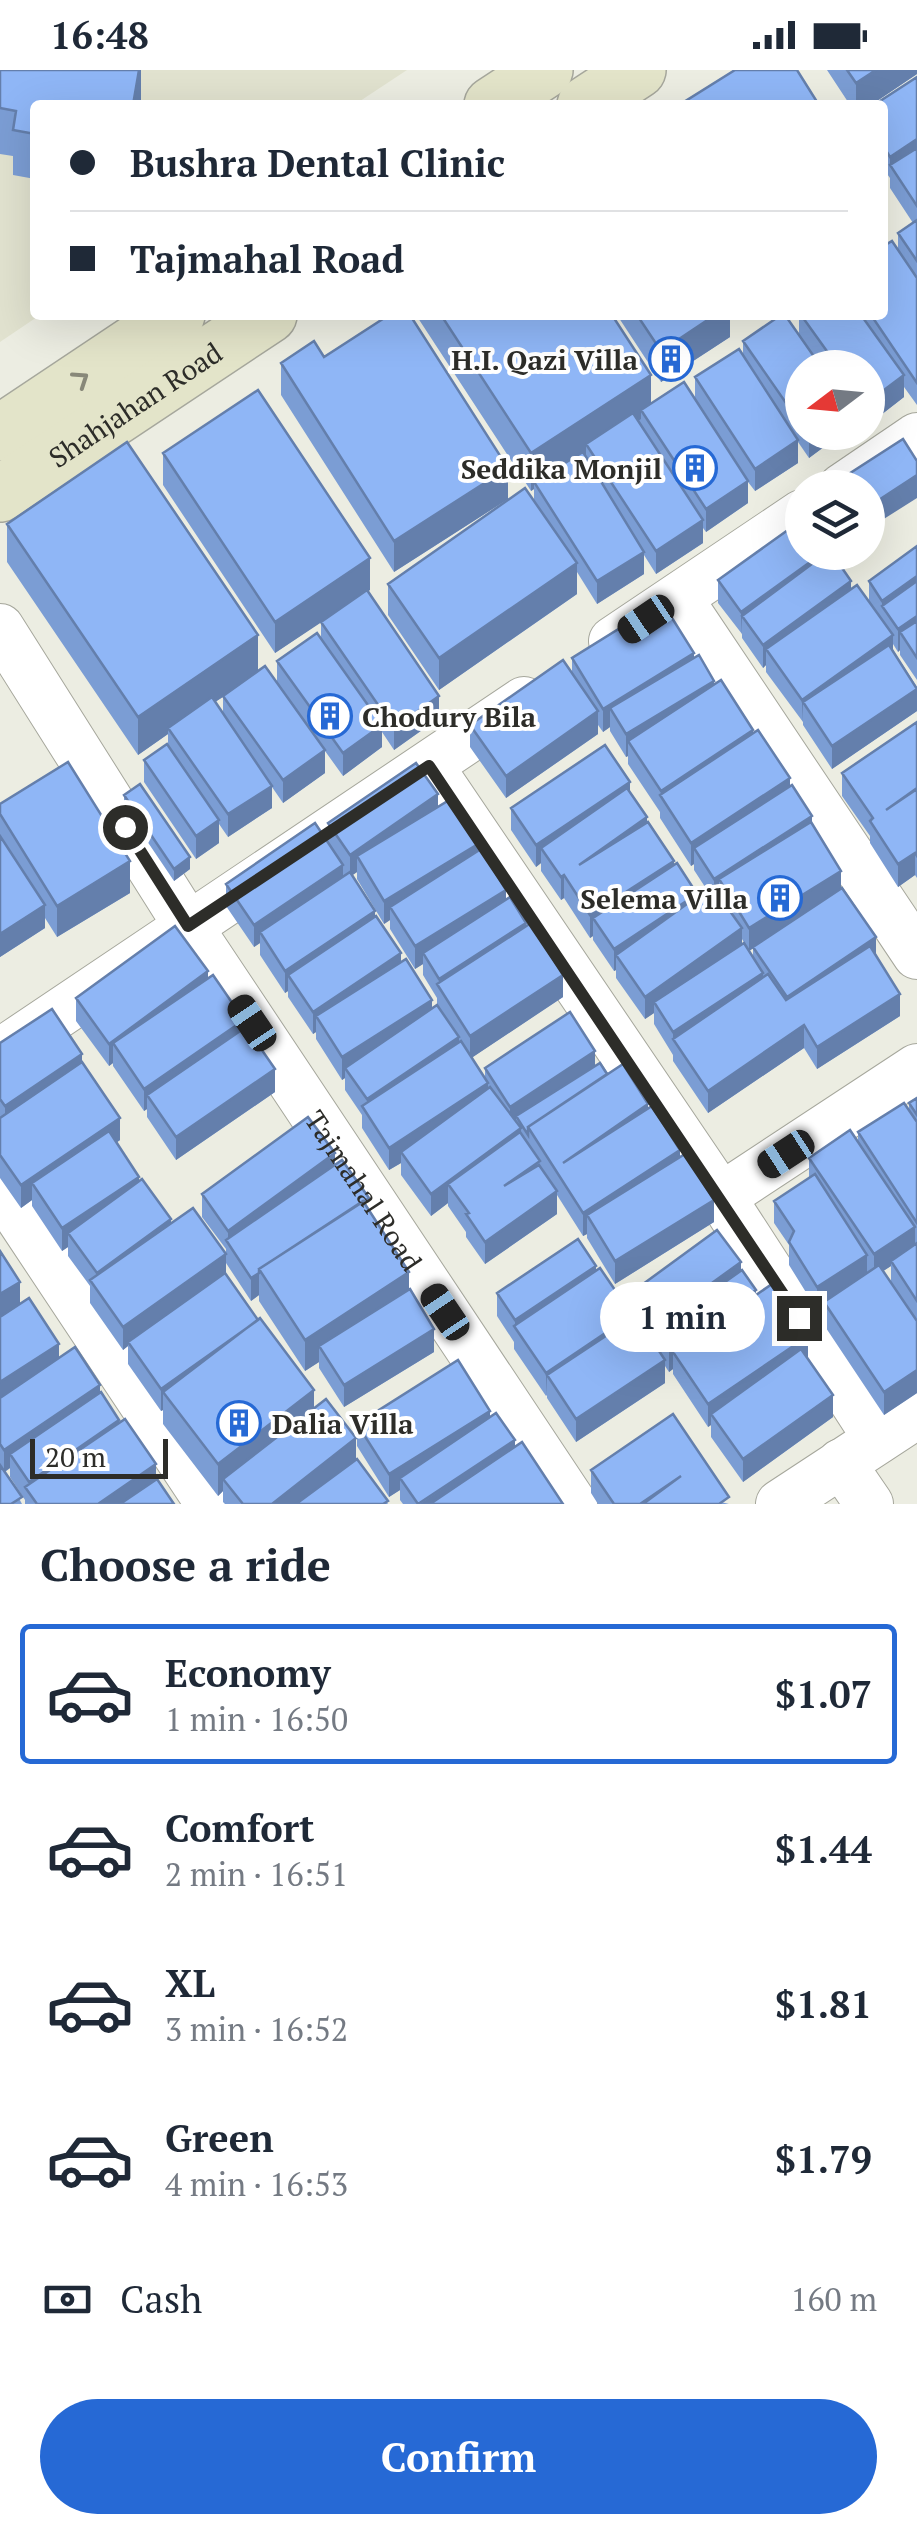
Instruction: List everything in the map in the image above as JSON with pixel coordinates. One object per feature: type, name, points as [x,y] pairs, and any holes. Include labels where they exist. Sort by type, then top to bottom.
[{"type":"street","points":[[500,100],[545,70]]},
{"type":"street","points":[[593,100],[638,70]]},
{"type":"street","name":"Shahjahan Road","points":[[0,432],[169,320]]},
{"type":"street","name":"Shahjahan Road","points":[[0,494],[261,320]]},
{"type":"street","points":[[868,470],[917,437]]},
{"type":"street","points":[[0,1053],[785,526]]},
{"type":"street","points":[[678,598],[917,955]]},
{"type":"street","name":"Tajmahal Road","points":[[0,628],[188,926],[573,1504]]},
{"type":"street","points":[[429,766],[720,1197],[860,1451],[869,1504]]},
{"type":"street","points":[[720,1197],[917,1068]]},
{"type":"street","points":[[0,1188],[210,1504]]},
{"type":"street","points":[[780,1504],[917,1414]]},
{"type":"shaded area","points":[[0,70],[407,70],[362,100],[30,100],[33,320],[0,342]]},
{"type":"building","points":[[0,70],[139,70],[134,100],[30,100],[30,133],[13,130],[16,111],[0,108]]},
{"type":"building","points":[[735,70],[797,70],[816,100],[687,100]]},
{"type":"building","points":[[847,70],[876,70],[856,83]]},
{"type":"building","points":[[917,77],[917,139],[890,157],[888,100],[882,100]]},
{"type":"building","points":[[917,148],[917,206],[890,165]]},
{"type":"building","points":[[917,220],[917,261],[898,233]]},
{"type":"building","points":[[892,241],[917,278],[917,383],[874,320],[888,320],[888,243]]},
{"type":"building","points":[[381,320],[413,320],[508,468],[394,541],[281,363],[314,341],[324,357]]},
{"type":"building","points":[[444,320],[615,320],[651,375],[531,453]]},
{"type":"building","points":[[640,320],[708,320],[661,351]]},
{"type":"building","points":[[774,320],[788,320],[809,350],[785,350],[785,402],[743,341]]},
{"type":"building","points":[[805,320],[865,320],[904,375],[885,389],[885,350],[826,350]]},
{"type":"building","points":[[739,349],[785,420],[785,449],[755,469],[695,377]]},
{"type":"building","name":"Seddika Monjil","points":[[684,382],[748,481],[706,509],[641,410]]},
{"type":"building","points":[[258,390],[370,558],[275,622],[163,453]]},
{"type":"building","points":[[633,413],[703,520],[656,551],[586,444]]},
{"type":"building","points":[[903,439],[917,461],[917,475],[885,496],[885,470],[855,470]]},
{"type":"building","points":[[127,442],[258,635],[138,717],[7,524]]},
{"type":"building","points":[[583,452],[644,552],[597,581],[534,482]]},
{"type":"building","points":[[525,488],[577,563],[439,658],[388,584]]},
{"type":"building","points":[[785,532],[785,570],[799,570],[741,612],[718,580]]},
{"type":"building","points":[[917,546],[917,576],[882,601],[869,581]]},
{"type":"building","points":[[804,570],[843,570],[851,581],[763,645],[742,616]]},
{"type":"building","points":[[917,581],[917,616],[898,629],[882,606]]},
{"type":"building","points":[[857,585],[893,635],[802,700],[766,649]]},
{"type":"building","points":[[367,590],[439,696],[394,728],[321,622]]},
{"type":"building","points":[[662,602],[694,653],[603,709],[572,658]]},
{"type":"building","points":[[917,621],[917,658],[900,632]]},
{"type":"building","name":"Chodury Bila","points":[[317,633],[382,725],[343,753],[277,661]]},
{"type":"building","points":[[889,645],[917,689],[832,746],[803,702]]},
{"type":"building","points":[[699,655],[714,681],[626,734],[610,708]]},
{"type":"building","points":[[563,660],[598,711],[506,776],[470,725]]},
{"type":"building","points":[[265,666],[325,750],[283,780],[223,696]]},
{"type":"building","points":[[721,680],[753,730],[661,791],[628,741]]},
{"type":"building","points":[[212,697],[272,786],[228,814],[168,728]]},
{"type":"building","points":[[917,722],[917,788],[886,810],[917,789],[917,856],[915,853],[898,864],[842,773]]},
{"type":"building","points":[[758,730],[790,778],[691,843],[660,795]]},
{"type":"building","points":[[167,744],[219,820],[196,836],[144,760]]},
{"type":"building","points":[[605,745],[630,782],[536,845],[511,808]]},
{"type":"building","points":[[68,762],[130,861],[57,906],[0,814],[0,804]]},
{"type":"building","points":[[416,763],[438,794],[350,855],[328,823]]},
{"type":"building","points":[[140,784],[190,857],[174,869],[124,795]]},
{"type":"building","points":[[792,785],[812,816],[714,879],[694,848]]},
{"type":"building","points":[[627,788],[647,817],[579,865],[648,822],[674,861],[590,915],[541,848]]},
{"type":"building","points":[[451,799],[478,844],[384,901],[357,856]]},
{"type":"building","points":[[811,822],[841,871],[749,928],[719,879]]},
{"type":"building","points":[[315,823],[343,865],[254,925],[226,884]]},
{"type":"building","points":[[0,836],[45,905],[0,934]]},
{"type":"building","points":[[481,849],[506,890],[415,946],[390,907]]},
{"type":"building","points":[[677,863],[697,894],[614,949],[593,918]]},
{"type":"building","points":[[350,872],[375,911],[285,971],[260,932]]},
{"type":"building","points":[[712,886],[742,928],[645,997],[616,955]]},
{"type":"building","points":[[842,888],[876,937],[787,997],[753,947]]},
{"type":"building","points":[[510,897],[526,923],[439,979],[423,953]]},
{"type":"building","points":[[376,916],[401,953],[313,1012],[288,975]]},
{"type":"building","points":[[531,923],[563,975],[470,1036],[437,984]]},
{"type":"building","points":[[175,926],[208,971],[109,1044],[76,998]]},
{"type":"building","points":[[744,943],[763,973],[673,1032],[654,1002]]},
{"type":"building","points":[[870,946],[900,994],[817,1047],[804,1025],[708,1091],[673,1039],[768,974],[786,1000]]},
{"type":"building","points":[[406,959],[432,1000],[342,1057],[316,1016]]},
{"type":"building","points":[[213,975],[244,1020],[144,1089],[113,1043]]},
{"type":"building","points":[[437,1005],[459,1037],[367,1099],[345,1068]]},
{"type":"building","points":[[52,1009],[82,1054],[5,1106],[0,1099],[0,1043]]},
{"type":"building","points":[[570,1012],[595,1051],[510,1107],[485,1068]]},
{"type":"building","points":[[246,1027],[275,1069],[176,1137],[147,1095]]},
{"type":"building","points":[[461,1041],[488,1083],[389,1148],[362,1106]]},
{"type":"building","points":[[82,1062],[120,1118],[21,1185],[0,1155],[0,1118]]},
{"type":"building","points":[[600,1063],[607,1074],[528,1127],[528,1135],[516,1116]]},
{"type":"building","points":[[623,1064],[648,1104],[563,1163],[652,1106],[680,1150],[583,1213],[528,1127]]},
{"type":"building","points":[[490,1087],[521,1128],[431,1194],[401,1152]]},
{"type":"building","points":[[917,1098],[917,1115],[909,1103]]},
{"type":"building","points":[[904,1103],[917,1122],[917,1223],[858,1132]]},
{"type":"building","points":[[308,1117],[335,1153],[228,1231],[202,1194]]},
{"type":"building","points":[[850,1130],[915,1227],[874,1254],[809,1158]]},
{"type":"building","points":[[109,1131],[139,1177],[62,1228],[32,1183]]},
{"type":"building","points":[[520,1132],[540,1161],[504,1186],[539,1165],[557,1191],[485,1242],[448,1184]]},
{"type":"building","points":[[685,1154],[714,1200],[615,1261],[587,1215]]},
{"type":"building","points":[[342,1160],[369,1198],[251,1278],[226,1240]]},
{"type":"building","points":[[815,1174],[867,1255],[817,1287],[789,1242],[794,1231],[774,1201]]},
{"type":"building","points":[[142,1179],[171,1219],[97,1273],[68,1233]]},
{"type":"building","points":[[363,1201],[409,1272],[305,1340],[259,1269]]},
{"type":"building","points":[[193,1208],[226,1254],[123,1327],[90,1280]]},
{"type":"building","points":[[717,1230],[741,1262],[651,1327],[628,1295]]},
{"type":"building","points":[[578,1239],[596,1266],[515,1320],[497,1293]]},
{"type":"building","points":[[917,1243],[917,1301],[891,1261]]},
{"type":"building","points":[[0,1251],[20,1282],[0,1294]]},
{"type":"building","points":[[879,1265],[917,1321],[917,1370],[884,1392],[824,1302]]},
{"type":"building","points":[[600,1268],[632,1315],[546,1373],[514,1326]]},
{"type":"building","points":[[742,1270],[756,1290],[669,1349],[657,1330]]},
{"type":"building","points":[[225,1273],[258,1320],[161,1389],[128,1342]]},
{"type":"building","points":[[772,1284],[808,1336],[708,1404],[673,1352]]},
{"type":"building","points":[[410,1289],[434,1329],[344,1385],[319,1346]]},
{"type":"building","points":[[29,1298],[59,1344],[0,1382],[0,1317]]},
{"type":"building","points":[[636,1316],[665,1360],[576,1419],[547,1375]]},
{"type":"building","name":"Dalia Villa","points":[[260,1318],[314,1390],[218,1464],[163,1392]]},
{"type":"building","points":[[75,1347],[100,1385],[4,1450],[0,1444],[0,1398]]},
{"type":"building","points":[[801,1349],[833,1395],[743,1459],[711,1414]]},
{"type":"building","points":[[458,1360],[490,1411],[389,1474],[357,1424]]},
{"type":"building","points":[[101,1392],[119,1420],[29,1482],[10,1454]]},
{"type":"building","points":[[326,1399],[356,1438],[272,1504],[243,1504],[223,1479]]},
{"type":"building","points":[[496,1413],[515,1440],[418,1504],[400,1478]]},
{"type":"building","points":[[673,1414],[729,1497],[719,1504],[643,1504],[681,1476],[640,1504],[614,1504],[591,1470]]},
{"type":"building","points":[[125,1419],[156,1464],[98,1504],[37,1504],[25,1487]]},
{"type":"building","points":[[522,1442],[563,1504],[430,1504]]},
{"type":"building","points":[[357,1459],[388,1501],[296,1504]]},
{"type":"building","points":[[0,1465],[22,1497],[11,1504],[0,1504]]},
{"type":"building","points":[[157,1479],[174,1504],[120,1504]]},
{"type":"place","name":"H.I. Qazi Villa","points":[[671,359]]},
{"type":"place","name":"Seddika Monjil","points":[[695,468]]},
{"type":"place","name":"Chodury Bila","points":[[330,716]]},
{"type":"place","name":"Selema Villa","points":[[780,898]]},
{"type":"place","name":"Dalia Villa","points":[[239,1423]]},
{"type":"route","points":[[125,827],[188,926],[429,766],[799,1318]]}]
